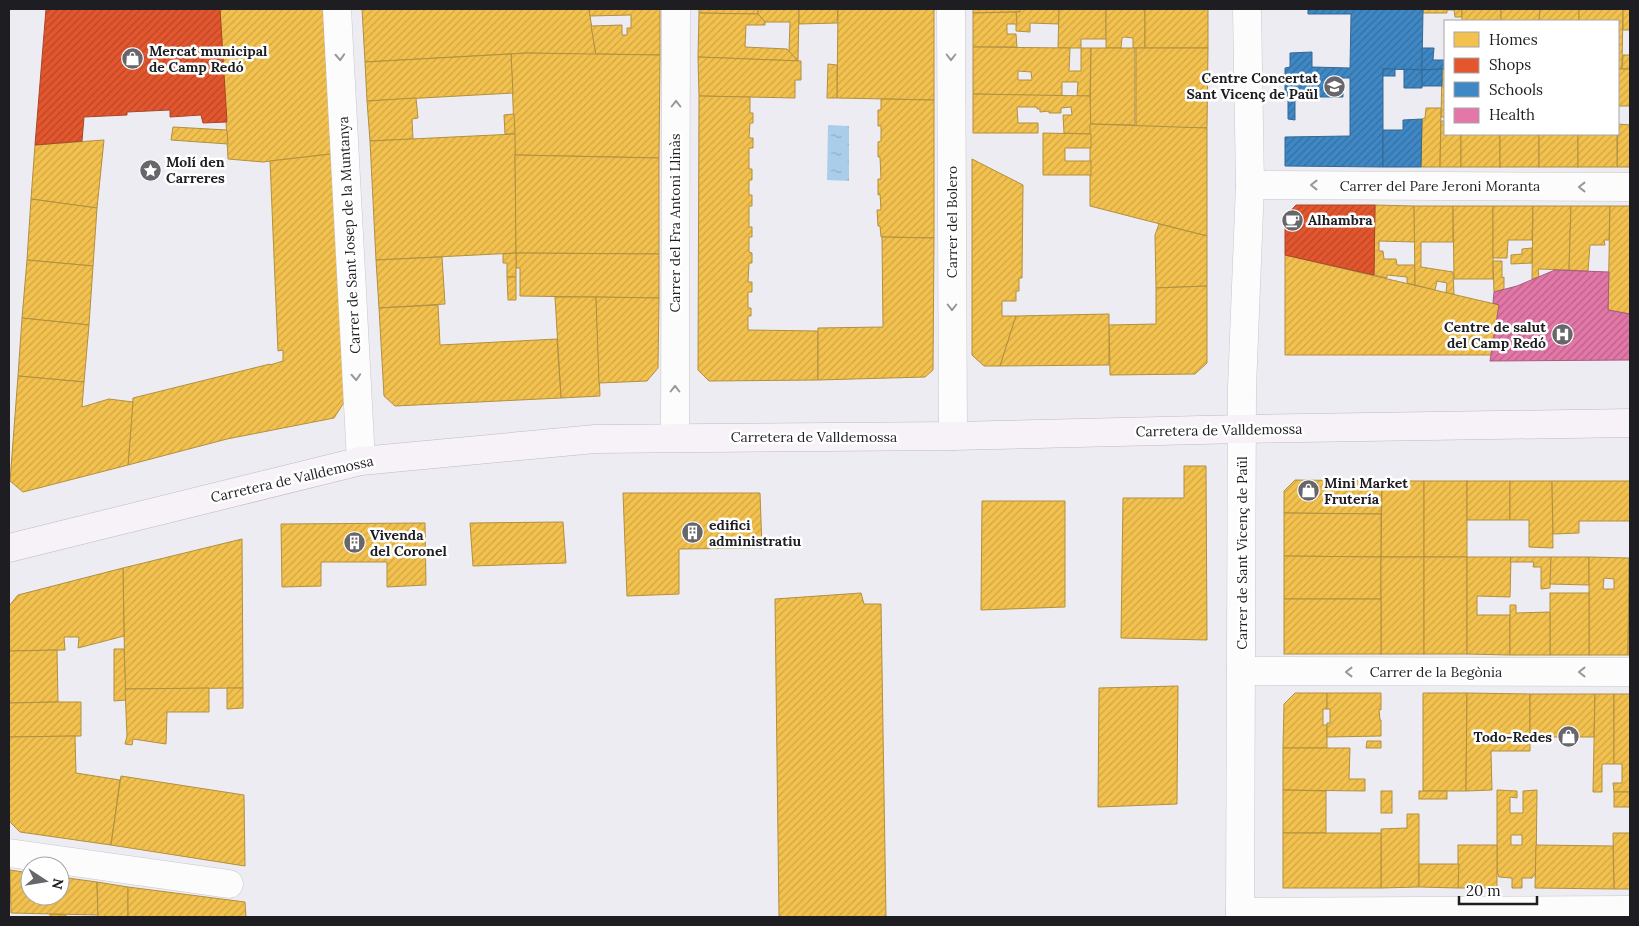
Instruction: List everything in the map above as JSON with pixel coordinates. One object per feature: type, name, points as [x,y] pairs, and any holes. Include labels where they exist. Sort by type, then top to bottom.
[{"type":"main road","name":"Carretera de Valldemossa","points":[[9,548],[361,461],[595,439],[953,436],[1630,423]]},
{"type":"street","name":"Carrer de Sant Josep de la Muntanya","points":[[338,9],[361,461]]},
{"type":"street","name":"Carrer del Fra Antoni Llinàs","points":[[675,437],[676,9]]},
{"type":"street","name":"Carrer del Bolero","points":[[950,9],[953,436]]},
{"type":"street","name":"Carrer de Sant Vicenç de Paül","points":[[1240,914],[1242,429],[1250,185],[1247,9]]},
{"type":"street","name":"Carrer del Pare Jeroni Moranta","points":[[1250,185],[1630,187]]},
{"type":"street","name":"Carrer de la Begònia","points":[[1241,671],[1630,672]]},
{"type":"street","points":[[9,853],[229,884]]},
{"type":"street","points":[[1240,914],[1630,910]]},
{"type":"water","points":[[828,125],[849,126],[849,181],[827,180]]},
{"type":"building: Homes","points":[[220,9],[323,9],[331,154],[263,162],[228,159]]},
{"type":"building: Homes","points":[[362,9],[589,9],[596,55],[527,53],[365,62]]},
{"type":"building: Homes","points":[[589,9],[660,9],[660,55],[596,55],[591,26],[622,25],[622,35],[627,35],[627,28],[631,28],[631,15],[590,16]]},
{"type":"building: Homes","points":[[699,9],[758,9],[758,14],[699,13]]},
{"type":"building: Homes","points":[[758,9],[799,9],[798,61],[789,52],[790,22],[765,22],[758,14]]},
{"type":"building: Homes","points":[[799,9],[838,9],[837,23],[799,24]]},
{"type":"building: Homes","points":[[838,9],[934,9],[934,100],[837,98]]},
{"type":"building: Homes","points":[[973,9],[1020,9],[1020,12],[973,13]]},
{"type":"building: Homes","points":[[1020,9],[1059,9],[1059,24],[1030,23],[1030,32],[1016,31],[1016,12],[1020,12]]},
{"type":"building: Homes","points":[[1059,9],[1106,9],[1106,39],[1081,39],[1081,48],[1058,48]]},
{"type":"building: Homes","points":[[1106,9],[1145,9],[1145,48],[1133,48],[1133,38],[1124,37],[1122,38],[1121,48],[1106,48]]},
{"type":"building: Homes","points":[[1145,9],[1208,9],[1208,48],[1145,48]]},
{"type":"building: Homes","points":[[1423,9],[1462,9],[1462,17],[1455,17],[1454,10],[1447,10],[1447,13],[1423,13]]},
{"type":"building: Homes","points":[[1462,9],[1501,9],[1501,20],[1462,20]]},
{"type":"building: Homes","points":[[1501,9],[1540,9],[1539,20],[1501,20]]},
{"type":"building: Homes","points":[[1540,9],[1579,9],[1579,20],[1539,20]]},
{"type":"building: Homes","points":[[1579,9],[1623,9],[1622,69],[1619,69],[1619,20],[1579,20]]},
{"type":"building: Homes","points":[[1623,9],[1630,9],[1630,30],[1623,30]]},
{"type":"building: Homes","points":[[1016,12],[1017,24],[1007,24],[1007,34],[1016,34],[1017,47],[973,47],[973,13]]},
{"type":"building: Homes","points":[[699,13],[758,14],[765,22],[765,25],[746,25],[745,47],[787,49],[798,61],[698,57]]},
{"type":"building: Homes","points":[[973,47],[1070,48],[1069,71],[1081,71],[1081,48],[1091,48],[1090,96],[1077,96],[1078,82],[1062,82],[1062,96],[973,94]],"holes":[[[1018,71],[1031,72],[1032,80],[1018,80]]]},
{"type":"building: Homes","points":[[1091,48],[1135,48],[1135,125],[1090,124]]},
{"type":"building: Homes","points":[[1136,48],[1208,48],[1207,128],[1136,127]]},
{"type":"building: Homes","points":[[511,54],[660,55],[659,158],[515,155]]},
{"type":"building: Homes","points":[[511,54],[513,93],[367,101],[365,62]]},
{"type":"building: Homes","points":[[1623,55],[1630,55],[1630,69],[1622,69]]},
{"type":"building: Homes","points":[[698,57],[801,61],[801,80],[795,80],[795,98],[699,96]]},
{"type":"building: Homes","points":[[828,64],[837,65],[837,98],[827,98]]},
{"type":"building: Homes","points":[[1442,69],[1444,69],[1444,117],[1441,117]]},
{"type":"building: Homes","points":[[1619,69],[1630,69],[1630,106],[1619,106]]},
{"type":"building: Homes","points":[[973,94],[1090,96],[1091,134],[1064,133],[1063,115],[1072,115],[1071,107],[1061,108],[1061,113],[1049,113],[1049,111],[1040,112],[1040,109],[1037,109],[1037,107],[1017,107],[1018,123],[1038,123],[1038,133],[973,133]]},
{"type":"building: Homes","points":[[699,96],[750,97],[750,113],[753,113],[753,123],[750,123],[749,138],[753,138],[753,148],[749,148],[749,169],[752,169],[752,180],[749,180],[749,195],[752,195],[752,206],[749,206],[749,227],[752,227],[752,237],[749,237],[749,252],[752,253],[752,263],[749,263],[748,282],[752,282],[752,292],[748,292],[748,308],[751,308],[751,316],[748,316],[748,330],[818,331],[818,380],[709,381],[698,370]]},
{"type":"building: Homes","points":[[416,98],[418,118],[412,119],[413,139],[370,141],[367,101]]},
{"type":"building: Homes","points":[[881,99],[934,100],[934,238],[881,237],[877,210],[881,210],[880,194],[878,195],[878,179],[881,179],[878,142],[881,141],[881,126],[878,126],[878,110],[881,110]]},
{"type":"building: Homes","points":[[1426,108],[1441,108],[1440,167],[1421,167],[1422,119],[1425,118]]},
{"type":"building: Homes","points":[[514,114],[515,134],[505,134],[504,115]]},
{"type":"building: Homes","points":[[1441,121],[1444,121],[1444,135],[1461,135],[1461,167],[1440,167]]},
{"type":"building: Homes","points":[[1090,124],[1207,128],[1207,236],[1090,206]]},
{"type":"building: Homes","points":[[1619,124],[1630,125],[1630,167],[1617,167]]},
{"type":"building: Homes","points":[[173,127],[227,130],[228,144],[171,140]]},
{"type":"building: Homes","points":[[1043,133],[1091,134],[1091,148],[1065,148],[1065,161],[1091,161],[1091,175],[1043,175]]},
{"type":"building: Homes","points":[[515,134],[516,253],[376,260],[370,141]]},
{"type":"building: Homes","points":[[1461,135],[1500,135],[1500,167],[1461,167]]},
{"type":"building: Homes","points":[[1500,135],[1539,135],[1539,167],[1500,167]]},
{"type":"building: Homes","points":[[1539,135],[1578,135],[1578,167],[1539,167]]},
{"type":"building: Homes","points":[[1578,135],[1617,135],[1617,167],[1578,167]]},
{"type":"building: Homes","points":[[104,140],[97,208],[31,199],[35,145]]},
{"type":"building: Homes","points":[[331,154],[345,401],[334,418],[227,439],[128,465],[133,398],[283,361],[283,350],[278,351],[270,161]]},
{"type":"building: Homes","points":[[515,155],[659,158],[659,254],[516,253]]},
{"type":"building: Homes","points":[[972,159],[1023,185],[1022,278],[1019,278],[1019,291],[1016,291],[1016,301],[1002,301],[1002,316],[1016,316],[1000,366],[984,366],[972,355]]},
{"type":"building: Homes","points":[[31,199],[97,208],[93,266],[27,260]]},
{"type":"building: Homes","points":[[1375,205],[1414,206],[1415,242],[1379,241],[1379,251],[1383,251],[1384,259],[1396,259],[1397,265],[1415,265],[1415,285],[1407,283],[1407,277],[1387,275],[1387,278],[1374,275]]},
{"type":"building: Homes","points":[[1414,206],[1453,206],[1453,242],[1421,242],[1421,267],[1453,272],[1454,294],[1446,293],[1447,283],[1437,281],[1435,290],[1415,285]]},
{"type":"building: Homes","points":[[1453,206],[1493,206],[1493,279],[1454,279]]},
{"type":"building: Homes","points":[[1493,206],[1533,206],[1532,240],[1508,240],[1507,258],[1493,258]]},
{"type":"building: Homes","points":[[1533,206],[1571,206],[1569,270],[1538,269],[1539,277],[1532,279]]},
{"type":"building: Homes","points":[[1571,206],[1610,206],[1609,240],[1604,240],[1605,245],[1590,245],[1588,271],[1569,270]]},
{"type":"building: Homes","points":[[1610,206],[1630,206],[1630,314],[1608,310]]},
{"type":"building: Homes","points":[[1159,224],[1207,236],[1207,286],[1156,288],[1155,235]]},
{"type":"building: Homes","points":[[882,237],[934,238],[933,370],[925,377],[818,380],[818,328],[883,327]]},
{"type":"building: Homes","points":[[1532,248],[1532,263],[1511,264],[1511,255],[1522,254],[1522,249]]},
{"type":"building: Homes","points":[[516,253],[659,254],[659,298],[520,296],[520,268],[516,268]]},
{"type":"building: Homes","points":[[516,253],[516,277],[507,277],[507,263],[503,263],[503,254]]},
{"type":"building: Homes","points":[[1285,255],[1499,305],[1491,355],[1285,355]]},
{"type":"building: Homes","points":[[442,257],[445,304],[379,308],[376,260]]},
{"type":"building: Homes","points":[[27,260],[93,266],[89,325],[22,318]]},
{"type":"building: Homes","points":[[1493,261],[1502,261],[1502,278],[1504,277],[1504,289],[1494,292]]},
{"type":"building: Homes","points":[[507,277],[516,277],[516,300],[508,300]]},
{"type":"building: Homes","points":[[1207,286],[1207,363],[1195,374],[1110,375],[1109,325],[1156,324],[1156,288]]},
{"type":"building: Homes","points":[[555,297],[596,297],[600,396],[561,398]]},
{"type":"building: Homes","points":[[596,297],[659,298],[658,368],[647,381],[599,383]]},
{"type":"building: Homes","points":[[438,305],[440,345],[557,339],[561,398],[395,406],[384,396],[379,308]]},
{"type":"building: Homes","points":[[1109,314],[1109,365],[1000,366],[1016,316]]},
{"type":"building: Homes","points":[[22,318],[89,325],[84,382],[18,376]]},
{"type":"building: Homes","points":[[18,376],[84,382],[82,407],[109,399],[133,402],[128,465],[23,492],[10,481]]},
{"type":"building: Homes","points":[[1184,466],[1206,466],[1207,640],[1121,638],[1123,498],[1184,498]]},
{"type":"building: Homes","points":[[1295,480],[1382,481],[1381,514],[1284,513],[1284,491]]},
{"type":"building: Homes","points":[[1382,481],[1424,481],[1424,557],[1381,557]]},
{"type":"building: Homes","points":[[1424,481],[1467,481],[1467,557],[1424,557]]},
{"type":"building: Homes","points":[[1467,481],[1510,481],[1510,520],[1467,520]]},
{"type":"building: Homes","points":[[1510,481],[1552,481],[1553,548],[1529,547],[1529,520],[1510,520]]},
{"type":"building: Homes","points":[[1552,481],[1630,481],[1630,521],[1579,521],[1579,533],[1553,534]]},
{"type":"building: Homes","name":"edifici administratiu","points":[[623,493],[760,493],[762,548],[679,549],[679,594],[627,596]]},
{"type":"building: Homes","points":[[982,501],[1065,501],[1065,607],[981,610]]},
{"type":"building: Homes","points":[[1284,513],[1381,514],[1381,557],[1284,556]]},
{"type":"building: Homes","points":[[563,522],[566,563],[473,566],[470,523]]},
{"type":"building: Homes","name":"Vivenda del Coronel","points":[[425,523],[426,585],[387,587],[387,562],[321,562],[321,586],[282,587],[281,524]]},
{"type":"building: Homes","points":[[242,539],[243,688],[125,689],[123,568]]},
{"type":"building: Homes","points":[[1284,556],[1381,557],[1381,599],[1284,599]]},
{"type":"building: Homes","points":[[1381,557],[1424,557],[1424,654],[1381,654]]},
{"type":"building: Homes","points":[[1424,557],[1467,557],[1467,654],[1424,654]]},
{"type":"building: Homes","points":[[1467,557],[1511,557],[1510,597],[1477,596],[1477,615],[1510,615],[1510,655],[1467,654]]},
{"type":"building: Homes","points":[[1511,557],[1551,557],[1550,588],[1541,589],[1541,567],[1533,567],[1534,562],[1510,562]]},
{"type":"building: Homes","points":[[1551,557],[1589,557],[1589,585],[1550,584]]},
{"type":"building: Homes","points":[[1589,557],[1629,558],[1628,655],[1589,655]],"holes":[[[1604,578],[1614,579],[1614,589],[1603,589]]]},
{"type":"building: Homes","points":[[123,568],[124,636],[78,648],[79,637],[64,637],[65,650],[9,651],[9,606],[18,595]]},
{"type":"building: Homes","points":[[861,593],[864,604],[881,604],[886,917],[779,917],[775,599]]},
{"type":"building: Homes","points":[[1550,593],[1589,593],[1589,655],[1550,655]]},
{"type":"building: Homes","points":[[1629,595],[1630,655],[1628,655]]},
{"type":"building: Homes","points":[[1284,599],[1381,599],[1381,654],[1284,654]]},
{"type":"building: Homes","points":[[1510,605],[1516,605],[1516,613],[1550,612],[1550,655],[1510,655]]},
{"type":"building: Homes","points":[[114,649],[124,649],[126,700],[114,701]]},
{"type":"building: Homes","points":[[57,650],[58,702],[9,703],[9,651]]},
{"type":"building: Homes","points":[[1178,686],[1177,804],[1098,807],[1099,688]]},
{"type":"building: Homes","points":[[209,688],[209,712],[167,712],[166,744],[133,739],[132,745],[125,744],[127,736],[125,689]]},
{"type":"building: Homes","points":[[227,688],[243,688],[243,708],[227,709]]},
{"type":"building: Homes","points":[[1295,693],[1327,693],[1327,709],[1323,709],[1323,725],[1327,725],[1327,748],[1283,748],[1284,704]]},
{"type":"building: Homes","points":[[1327,693],[1381,693],[1381,710],[1379,709],[1381,736],[1327,737],[1330,709],[1327,709]]},
{"type":"building: Homes","points":[[1423,693],[1467,693],[1466,791],[1423,791]]},
{"type":"building: Homes","points":[[1467,693],[1530,694],[1530,751],[1491,751],[1492,790],[1466,791]]},
{"type":"building: Homes","points":[[1530,694],[1595,694],[1594,737],[1530,737]]},
{"type":"building: Homes","points":[[1595,694],[1614,694],[1614,764],[1602,764],[1602,792],[1593,792]]},
{"type":"building: Homes","points":[[1614,694],[1630,694],[1630,792],[1614,792],[1613,783],[1622,783],[1622,764],[1614,764]]},
{"type":"building: Homes","points":[[81,702],[81,736],[9,737],[9,703]]},
{"type":"building: Homes","points":[[75,736],[76,773],[120,780],[111,845],[20,832],[9,821],[9,737]]},
{"type":"building: Homes","points":[[1367,741],[1381,741],[1381,748],[1366,748]]},
{"type":"building: Homes","points":[[1283,748],[1350,748],[1349,779],[1365,779],[1365,791],[1283,790]]},
{"type":"building: Homes","points":[[121,776],[244,795],[245,866],[111,845]]},
{"type":"building: Homes","points":[[1283,790],[1326,791],[1326,833],[1283,833]]},
{"type":"building: Homes","points":[[1497,790],[1517,791],[1517,798],[1510,797],[1510,813],[1523,813],[1523,791],[1537,790],[1536,873],[1532,878],[1522,878],[1522,888],[1512,888],[1512,878],[1499,877],[1497,872]],"holes":[[[1511,835],[1522,835],[1522,845],[1511,845]]]},
{"type":"building: Homes","points":[[1381,791],[1392,791],[1392,813],[1381,813]]},
{"type":"building: Homes","points":[[1419,791],[1447,791],[1447,799],[1419,799]]},
{"type":"building: Homes","points":[[1614,792],[1630,792],[1630,807],[1614,807]]},
{"type":"building: Homes","points":[[1407,814],[1419,814],[1419,887],[1381,888],[1381,829],[1407,828]]},
{"type":"building: Homes","points":[[1283,833],[1381,833],[1381,888],[1283,888]]},
{"type":"building: Homes","points":[[1613,833],[1630,833],[1630,889],[1614,889]]},
{"type":"building: Homes","points":[[1458,845],[1497,845],[1497,888],[1458,888]]},
{"type":"building: Homes","points":[[1536,845],[1613,846],[1614,889],[1535,888]]},
{"type":"building: Homes","points":[[1419,864],[1459,864],[1458,888],[1419,887]]},
{"type":"building: Homes","points":[[10,870],[20,872],[20,906],[70,906],[70,878],[97,882],[98,915],[11,913]]},
{"type":"building: Homes","points":[[97,882],[128,887],[128,917],[98,917]]},
{"type":"building: Homes","points":[[128,887],[245,902],[246,917],[128,917]]},
{"type":"building: Homes","points":[[50,914],[66,915],[66,917],[50,917]]},
{"type":"building: Shops","name":"Mercat municipal de Camp Redó","points":[[46,9],[220,9],[227,122],[203,123],[201,115],[170,117],[170,110],[84,117],[82,141],[35,145]]},
{"type":"building: Shops","points":[[1296,205],[1375,205],[1374,275],[1285,255],[1285,217]]},
{"type":"building: Schools","name":"Centre Concertat Sant Vicenç de Paül","points":[[1308,9],[1423,9],[1422,70],[1383,69],[1383,167],[1285,166],[1285,137],[1350,136],[1350,78],[1334,78],[1334,91],[1343,91],[1343,97],[1295,97],[1295,120],[1288,119],[1288,97],[1285,97],[1285,68],[1290,67],[1290,53],[1312,52],[1312,67],[1350,68],[1351,14],[1308,14]]},
{"type":"building: Schools","points":[[1422,48],[1434,48],[1433,60],[1444,60],[1444,69],[1422,70]]},
{"type":"building: Schools","points":[[1383,69],[1395,69],[1395,76],[1383,76]]},
{"type":"building: Schools","points":[[1404,69],[1422,70],[1422,88],[1404,88]]},
{"type":"building: Schools","points":[[1442,69],[1442,86],[1422,86],[1422,70]]},
{"type":"building: Schools","points":[[1422,119],[1421,167],[1383,167],[1383,130],[1403,130],[1403,120]]},
{"type":"building: Health","name":"Centre de salut del Camp Redó","points":[[1555,270],[1609,272],[1608,310],[1630,314],[1630,360],[1490,361],[1499,305],[1493,303],[1494,292],[1517,286]]},
{"type":"place","name":"Mercat municipal de Camp Redó","points":[[133,59]]},
{"type":"place","name":"Centre Concertat Sant Vicenç de Paül","points":[[1334,86]]},
{"type":"place","name":"Molí den Carreres","points":[[150,170]]},
{"type":"place","name":"Alhambra","points":[[1292,220]]},
{"type":"place","name":"Centre de salut del Camp Redó","points":[[1562,335]]},
{"type":"place","name":"Mini Market Frutería","points":[[1308,491]]},
{"type":"place","name":"edifici administratiu","points":[[693,533]]},
{"type":"place","name":"Vivenda del Coronel","points":[[354,543]]},
{"type":"place","name":"Todo-Redes","points":[[1568,737]]}]
